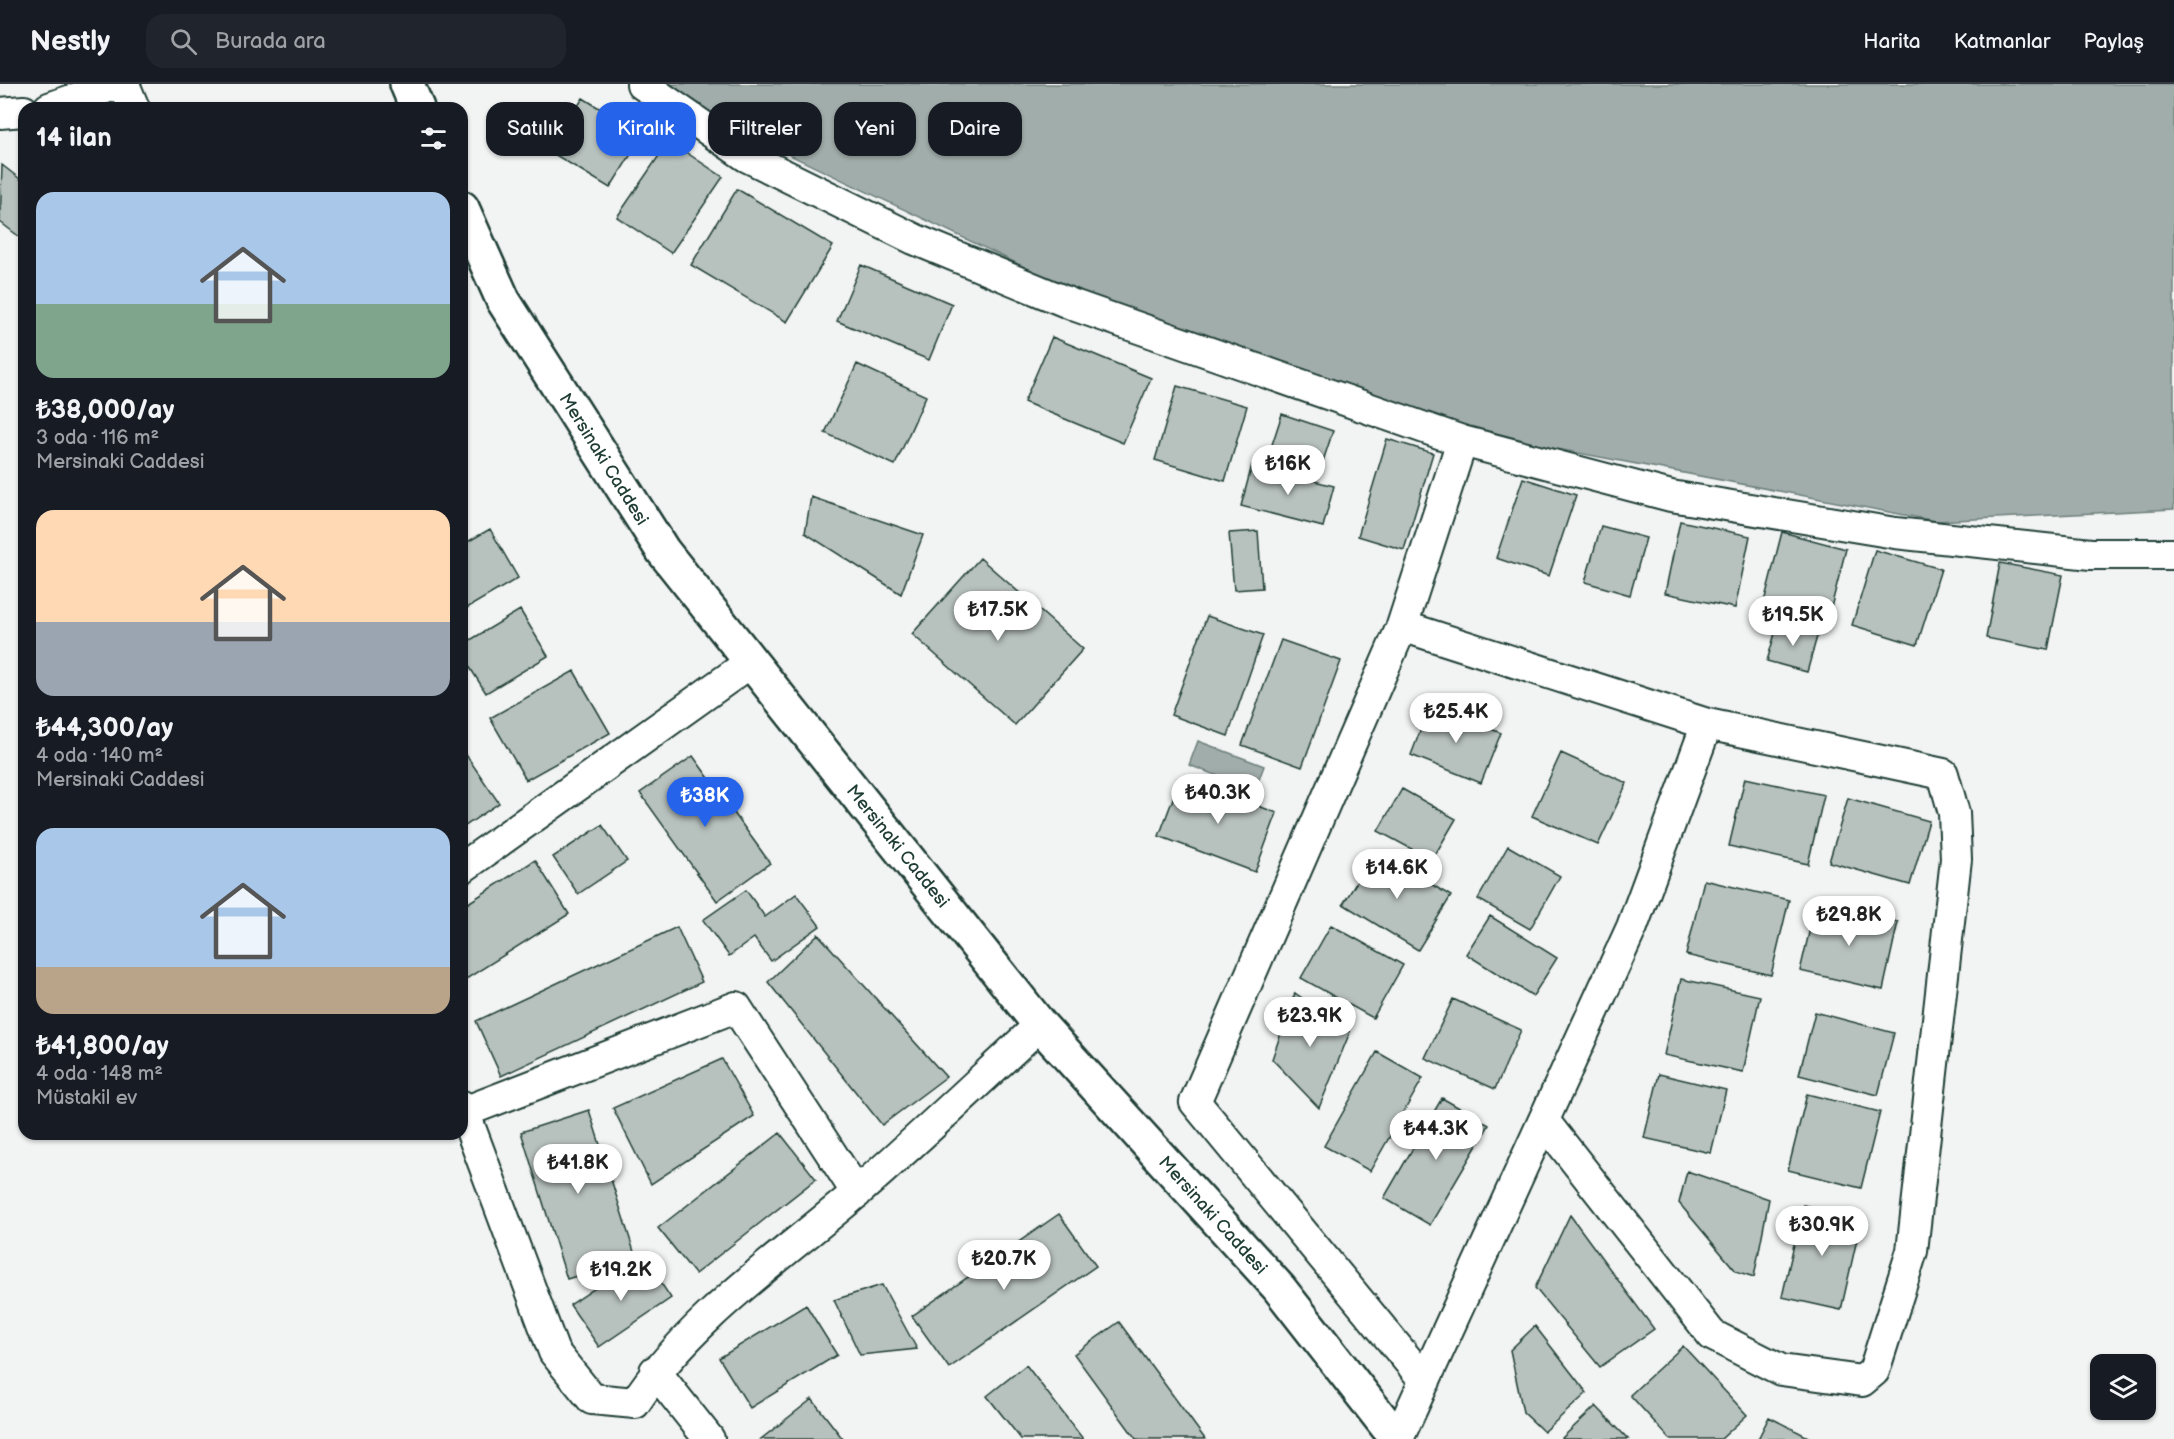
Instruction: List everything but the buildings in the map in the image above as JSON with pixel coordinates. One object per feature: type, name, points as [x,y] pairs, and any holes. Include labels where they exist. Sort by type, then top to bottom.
[{"type":"street","points":[[66,102],[117,84]]},
{"type":"street","points":[[124,84],[132,102]]},
{"type":"street","points":[[407,84],[414,102]]},
{"type":"street","points":[[642,84],[746,156],[914,239],[1076,306],[1462,441],[1671,496],[1895,533],[2091,554],[2174,554]]},
{"type":"street","points":[[0,113],[18,112]]},
{"type":"street","name":"Mersinaki Caddesi","points":[[468,221],[503,300],[663,551],[1040,1025],[1279,1288],[1397,1439]]},
{"type":"street","points":[[1425,1380],[1195,1102],[1402,626],[1462,441]]},
{"type":"street","points":[[1402,626],[1707,724],[1943,774],[1954,813],[1956,859],[1912,1251],[1874,1371],[1862,1381],[1781,1370],[1712,1335],[1544,1121]]},
{"type":"street","points":[[468,863],[751,662]]},
{"type":"street","points":[[1397,1439],[1632,927],[1707,724]]},
{"type":"street","points":[[468,1107],[735,1008],[857,1193]]},
{"type":"street","points":[[468,1122],[554,1352],[592,1399],[635,1403],[655,1371],[720,1308],[857,1193],[1040,1025]]},
{"type":"street","points":[[655,1371],[710,1439]]},
{"type":"shaded area","points":[[671,84],[2174,84],[2174,509],[1936,521],[1306,401],[792,156],[822,156],[822,102],[708,102],[708,116],[696,110],[696,102],[686,102]]},
{"type":"shaded area","points":[[1198,741],[1264,766],[1255,790],[1189,765]]}]
